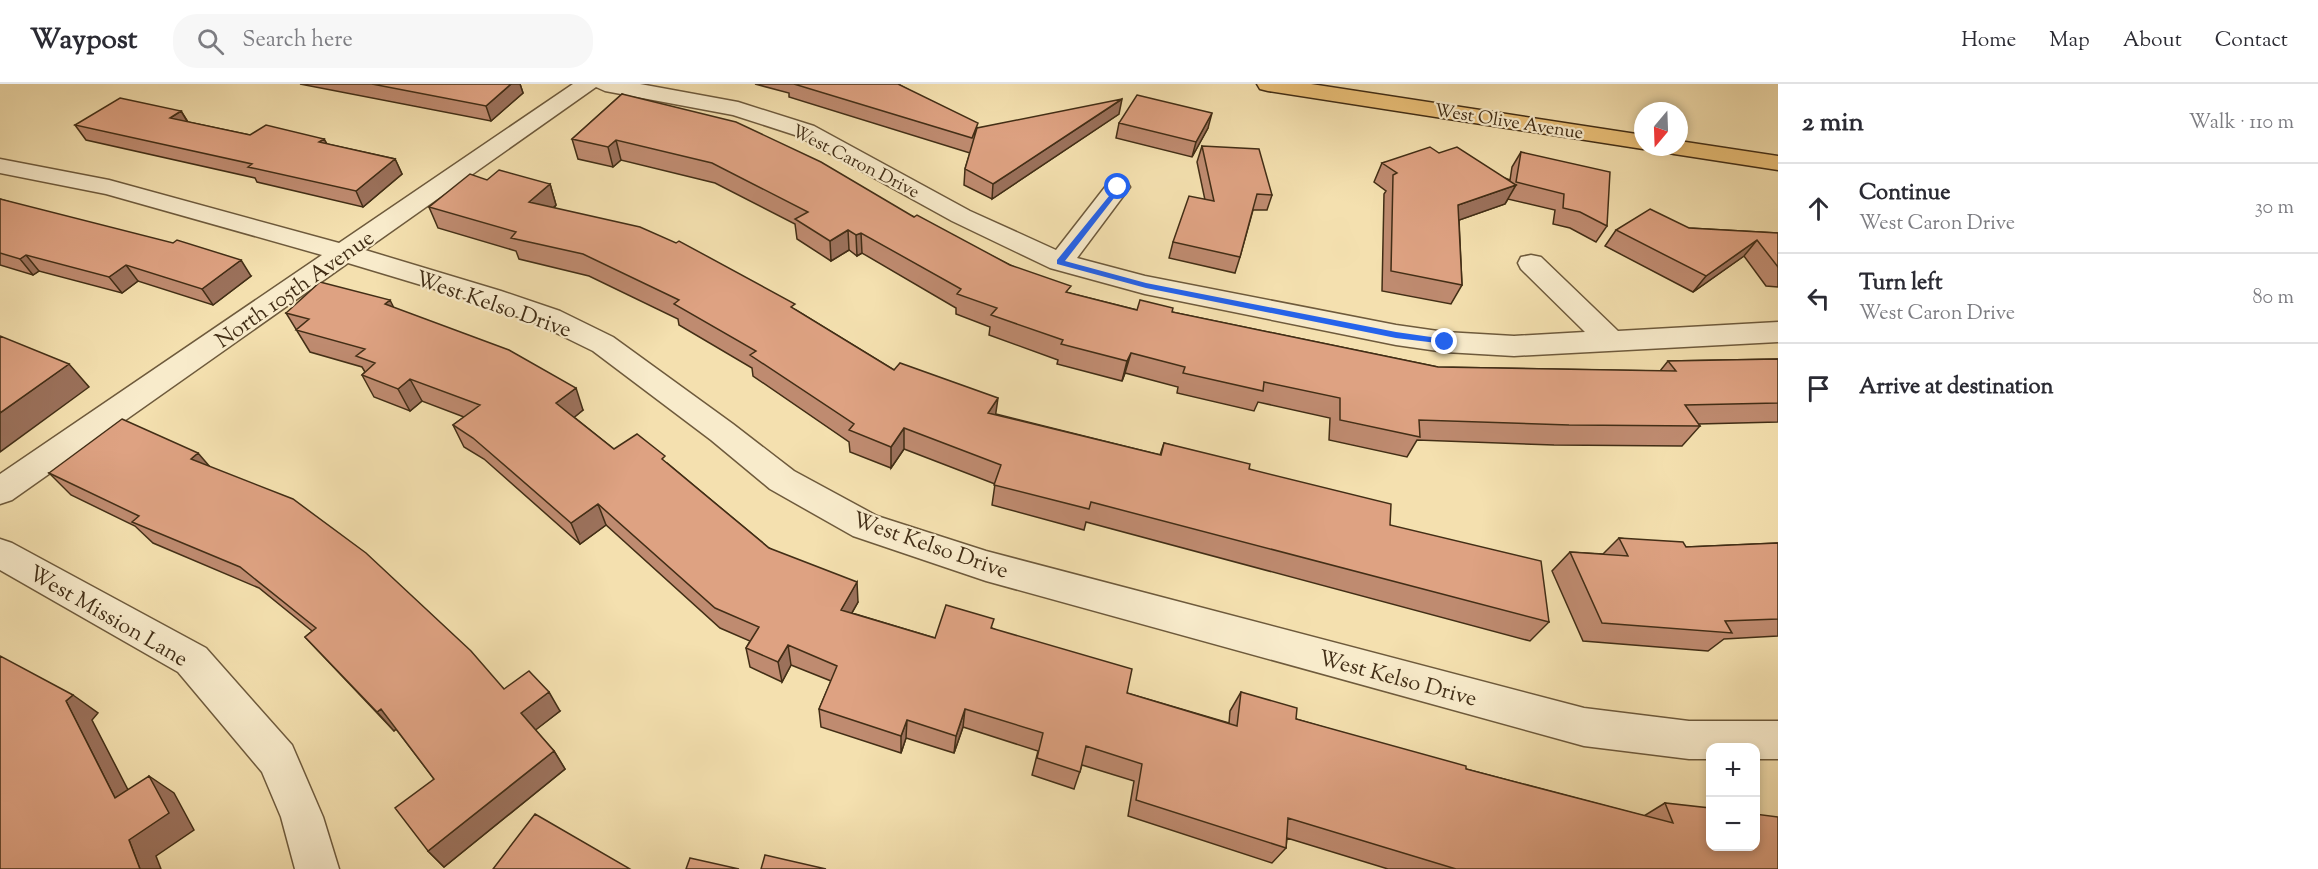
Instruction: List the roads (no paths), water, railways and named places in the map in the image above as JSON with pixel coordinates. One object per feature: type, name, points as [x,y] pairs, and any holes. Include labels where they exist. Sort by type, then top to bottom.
[{"type":"main road","name":"West Olive Avenue","points":[[1268,84],[1634,141]]},
{"type":"main road","points":[[1688,149],[1778,163]]},
{"type":"street","name":"North 105th Avenue","points":[[0,491],[587,84]]},
{"type":"street","name":"West Caron Drive","points":[[605,84],[738,109],[806,131],[961,216],[1060,262],[1146,285],[1396,335],[1514,346],[1778,332]]},
{"type":"street","name":"West Kelso Drive","points":[[0,166],[110,187],[345,253],[550,318],[603,344],[782,480],[865,526],[986,566],[1584,727],[1689,740],[1778,740]]},
{"type":"street","points":[[1060,262],[1118,187]]},
{"type":"street","points":[[1531,263],[1611,341]]},
{"type":"street","name":"West Mission Lane","points":[[0,553],[192,660],[277,759],[302,817],[317,869]]}]
